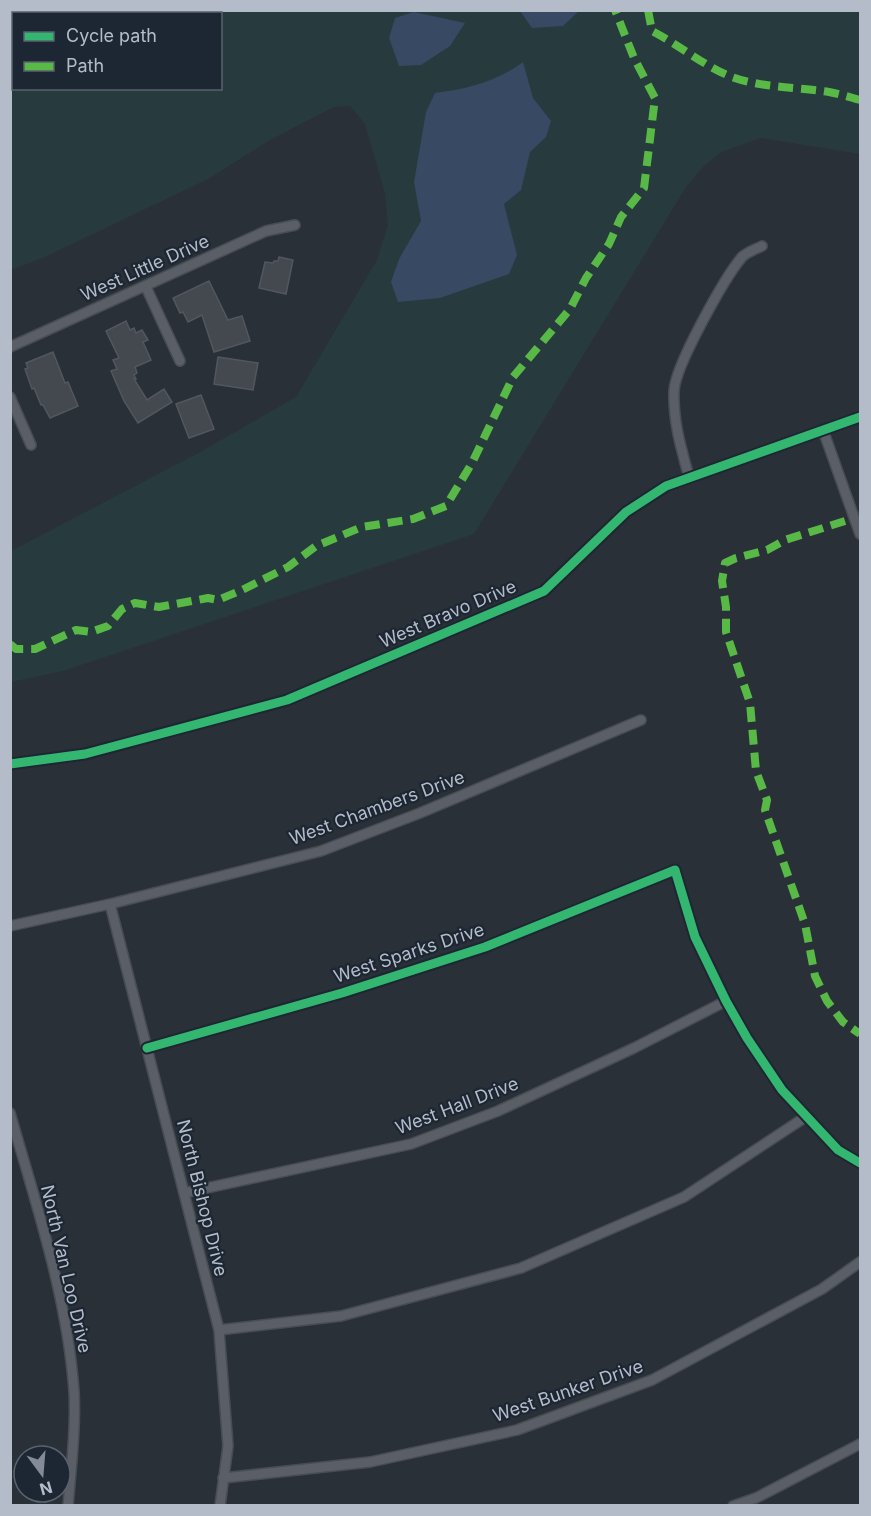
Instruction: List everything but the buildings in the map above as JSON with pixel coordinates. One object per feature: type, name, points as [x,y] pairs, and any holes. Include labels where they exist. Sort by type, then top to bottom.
[{"type":"street","name":"West Little Drive","points":[[10,347],[266,231],[295,225]]},
{"type":"street","points":[[689,477],[675,425],[674,388],[685,354],[728,278],[743,255],[762,246]]},
{"type":"street","points":[[146,287],[180,361]]},
{"type":"street","points":[[10,397],[31,445]]},
{"type":"street","name":"West Bravo Drive","points":[[10,764],[85,754],[287,700],[544,591],[626,512],[666,486],[861,417]]},
{"type":"street","points":[[824,430],[861,534]]},
{"type":"street","name":"West Chambers Drive","points":[[10,926],[110,904],[321,851],[420,813],[641,720]]},
{"type":"street","name":"West Sparks Drive","points":[[147,1048],[342,993],[484,947],[675,870],[695,937],[726,1001]]},
{"type":"street","name":"North Bishop Drive","points":[[110,904],[219,1330],[228,1446],[220,1506]]},
{"type":"street","points":[[726,1001],[747,1038],[782,1090],[838,1150],[861,1163]]},
{"type":"street","name":"West Hall Drive","points":[[184,1193],[411,1144],[498,1111],[634,1048],[726,1001]]},
{"type":"street","name":"North Van Loo Drive","points":[[10,1113],[56,1280],[68,1343],[74,1392],[68,1506]]},
{"type":"street","points":[[219,1330],[340,1316],[521,1268],[684,1197],[807,1116]]},
{"type":"street","name":"West Bunker Drive","points":[[224,1478],[370,1462],[517,1430],[652,1380],[822,1289],[861,1262]]},
{"type":"street","points":[[733,1506],[756,1498],[861,1444]]},
{"type":"green space","points":[[860,11],[860,154],[761,138],[721,152],[702,168],[686,187],[474,534],[63,671],[11,682],[11,551],[204,450],[296,397],[377,260],[388,225],[385,193],[365,124],[350,106],[334,107],[268,141],[210,178],[45,257],[11,270],[11,63],[12,90],[222,90],[222,12],[136,12]]},
{"type":"water","points":[[520,11],[579,11],[563,26],[532,28]]},
{"type":"water","points":[[414,12],[465,23],[450,46],[421,65],[399,66],[389,38],[395,18]]},
{"type":"water","points":[[523,62],[533,98],[551,121],[546,137],[530,152],[521,190],[504,204],[517,255],[509,274],[440,298],[398,302],[391,282],[399,259],[421,221],[414,182],[426,112],[435,93],[481,84]]},
{"type":"marked path","points":[[10,644],[16,649],[35,649],[76,630],[91,632],[108,626],[122,609],[135,603],[159,607],[208,598],[218,600],[288,567],[316,546],[362,527],[413,519],[446,506],[472,463],[513,377],[570,309],[586,278],[609,244],[621,217],[644,188],[655,98],[634,58],[615,10]]},
{"type":"marked path","points":[[648,10],[652,31],[732,77],[768,85],[829,92],[860,100]]},
{"type":"marked path","points":[[845,521],[785,540],[767,550],[725,563],[722,581],[726,607],[726,632],[750,703],[756,771],[767,800],[765,810],[805,924],[815,976],[827,1001],[843,1022],[860,1034]]},
{"type":"cycle path","points":[[10,764],[85,754],[287,700],[544,591],[626,512],[666,486],[860,417]]},
{"type":"cycle path","points":[[147,1048],[342,993],[485,947],[675,870],[695,937],[747,1038],[782,1090],[838,1150],[860,1163]]}]
